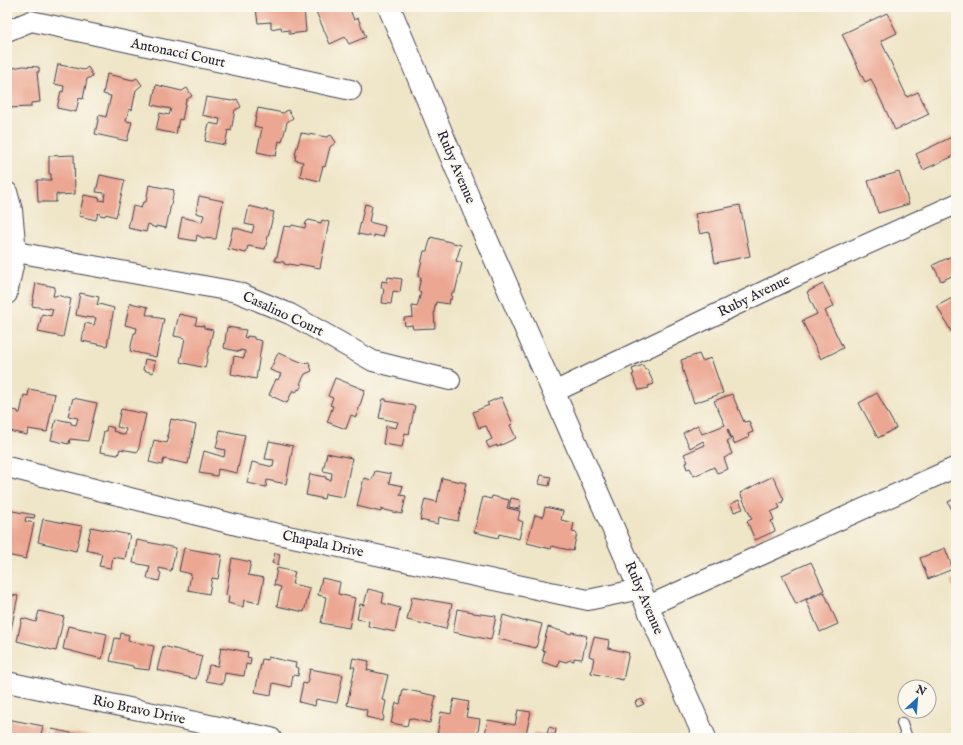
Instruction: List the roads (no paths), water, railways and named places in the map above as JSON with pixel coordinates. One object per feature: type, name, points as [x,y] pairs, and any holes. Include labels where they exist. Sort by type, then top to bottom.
[{"type":"street","name":"Ruby Avenue","points":[[389,7],[472,206],[705,738]]},
{"type":"street","name":"Antonacci Court","points":[[7,31],[31,21],[351,90]]},
{"type":"street","points":[[7,192],[12,210],[16,252],[7,294]]},
{"type":"street","name":"Ruby Avenue","points":[[554,392],[792,278],[956,204]]},
{"type":"street","name":"Casalino Court","points":[[16,252],[237,292],[290,314],[373,361],[450,380]]},
{"type":"street","name":"Chapala Drive","points":[[7,467],[241,526],[588,600],[644,597],[956,467]]},
{"type":"street","name":"Rio Bravo Drive","points":[[7,682],[271,738]]},
{"type":"lane","points":[[902,723],[907,738]]}]
